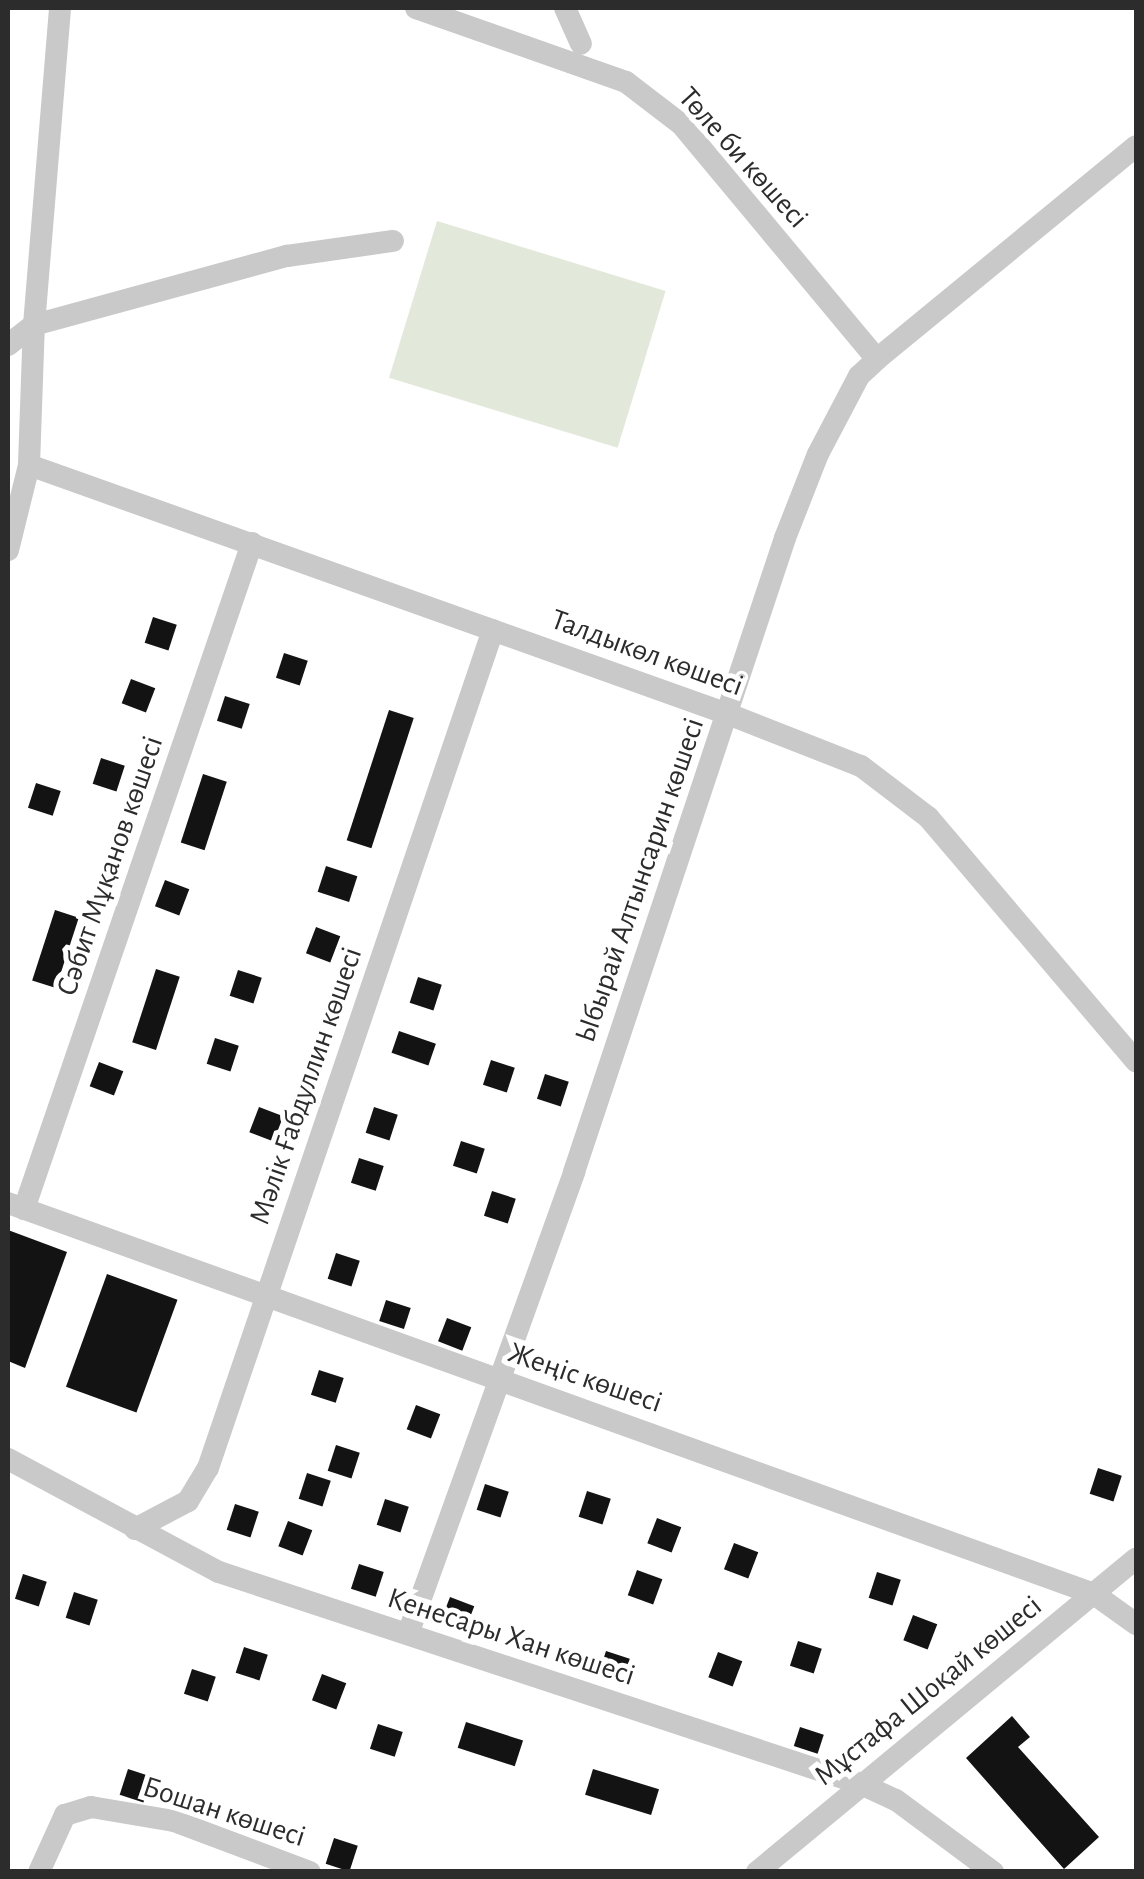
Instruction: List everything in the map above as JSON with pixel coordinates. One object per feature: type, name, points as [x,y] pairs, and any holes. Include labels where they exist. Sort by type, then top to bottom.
[{"type":"street","points":[[8,550],[29,465],[34,326],[60,8]]},
{"type":"street","name":"Төле би көшесі","points":[[416,8],[626,82],[680,124],[877,359]]},
{"type":"street","points":[[564,8],[581,44]]},
{"type":"street","name":"Ыбырай Алтынсарин көшесі","points":[[408,1634],[574,1172],[785,538],[818,454],[859,376],[1136,146]]},
{"type":"street","points":[[8,345],[34,326],[288,256],[394,241]]},
{"type":"street","name":"Талдыкөл көшесі","points":[[29,465],[728,714],[861,766],[928,817],[1136,1060]]},
{"type":"street","name":"Сәбит Мұқанов көшесі","points":[[16,1206],[252,542]]},
{"type":"street","name":"Мәлік Ғабдуллин көшесі","points":[[135,1529],[188,1502],[208,1468],[493,630]]},
{"type":"street","name":"Жеңіс көшесі","points":[[16,1206],[1094,1594],[1136,1624]]},
{"type":"street","name":"Кенесары Хан көшесі","points":[[8,1459],[219,1572],[860,1784],[896,1800],[993,1872]]},
{"type":"street","name":"Мұстафа Шоқай көшесі","points":[[757,1872],[1136,1558]]},
{"type":"street","name":"Бошан көшесі","points":[[38,1872],[65,1814],[92,1807],[174,1821],[310,1872]]},
{"type":"shaded area","points":[[437,221],[666,291],[618,448],[389,378]]},
{"type":"building","points":[[153,617],[177,625],[168,650],[145,643]]},
{"type":"building","points":[[284,653],[308,661],[300,685],[276,678]]},
{"type":"building","points":[[131,679],[155,688],[146,713],[122,703]]},
{"type":"building","points":[[225,696],[250,704],[242,729],[217,721]]},
{"type":"building","points":[[389,710],[414,718],[371,848],[347,840]]},
{"type":"building","points":[[101,758],[125,766],[116,791],[93,784]]},
{"type":"building","points":[[203,774],[227,782],[205,850],[181,842]]},
{"type":"building","points":[[36,783],[61,791],[53,816],[28,808]]},
{"type":"building","points":[[326,866],[357,876],[349,902],[318,892]]},
{"type":"building","points":[[165,880],[189,889],[179,915],[155,906]]},
{"type":"building","points":[[55,910],[79,918],[56,988],[32,980]]},
{"type":"building","points":[[316,927],[340,936],[330,962],[306,953]]},
{"type":"building","points":[[156,969],[180,977],[156,1050],[132,1042]]},
{"type":"building","points":[[238,970],[262,978],[253,1003],[230,996]]},
{"type":"building","points":[[418,977],[442,985],[433,1010],[410,1003]]},
{"type":"building","points":[[399,1031],[436,1044],[428,1065],[392,1053]]},
{"type":"building","points":[[215,1038],[239,1046],[230,1071],[207,1064]]},
{"type":"building","points":[[491,1060],[515,1068],[507,1092],[483,1085]]},
{"type":"building","points":[[99,1062],[123,1071],[114,1096],[90,1086]]},
{"type":"building","points":[[545,1074],[569,1082],[561,1106],[537,1099]]},
{"type":"building","points":[[259,1107],[283,1116],[274,1142],[249,1132]]},
{"type":"building","points":[[374,1107],[398,1115],[389,1140],[366,1133]]},
{"type":"building","points":[[461,1141],[485,1149],[477,1173],[453,1166]]},
{"type":"building","points":[[359,1158],[384,1166],[376,1191],[351,1183]]},
{"type":"building","points":[[492,1191],[516,1199],[508,1223],[484,1216]]},
{"type":"building","points":[[8,1230],[67,1252],[25,1368],[8,1361]]},
{"type":"building","points":[[336,1253],[360,1261],[351,1286],[328,1279]]},
{"type":"building","points":[[107,1274],[177,1300],[136,1412],[66,1387]]},
{"type":"building","points":[[386,1300],[411,1308],[404,1329],[379,1321]]},
{"type":"building","points":[[447,1318],[471,1327],[462,1351],[438,1341]]},
{"type":"building","points":[[319,1370],[344,1378],[336,1403],[311,1395]]},
{"type":"building","points":[[416,1405],[440,1414],[431,1439],[407,1429]]},
{"type":"building","points":[[336,1445],[360,1453],[351,1478],[328,1471]]},
{"type":"building","points":[[1098,1468],[1122,1476],[1113,1501],[1090,1494]]},
{"type":"building","points":[[307,1473],[331,1481],[322,1506],[299,1499]]},
{"type":"building","points":[[485,1484],[509,1492],[500,1517],[477,1510]]},
{"type":"building","points":[[587,1491],[611,1499],[602,1524],[579,1517]]},
{"type":"building","points":[[385,1499],[409,1507],[400,1532],[377,1525]]},
{"type":"building","points":[[235,1504],[259,1512],[250,1537],[227,1530]]},
{"type":"building","points":[[657,1518],[681,1527],[672,1553],[647,1543]]},
{"type":"building","points":[[288,1521],[312,1530],[303,1556],[278,1546]]},
{"type":"building","points":[[734,1543],[758,1552],[748,1578],[724,1569]]},
{"type":"building","points":[[359,1564],[384,1572],[376,1597],[351,1589]]},
{"type":"building","points":[[637,1570],[662,1579],[653,1605],[628,1595]]},
{"type":"building","points":[[877,1572],[901,1580],[892,1605],[869,1598]]},
{"type":"building","points":[[23,1574],[47,1582],[39,1606],[15,1599]]},
{"type":"building","points":[[74,1592],[98,1600],[89,1625],[66,1618]]},
{"type":"building","points":[[450,1597],[474,1606],[465,1632],[440,1622]]},
{"type":"building","points":[[913,1615],[937,1624],[928,1650],[903,1640]]},
{"type":"building","points":[[798,1641],[822,1649],[814,1673],[790,1666]]},
{"type":"building","points":[[244,1647],[268,1655],[259,1680],[236,1673]]},
{"type":"building","points":[[606,1651],[630,1659],[621,1684],[598,1677]]},
{"type":"building","points":[[718,1652],[742,1661],[733,1687],[708,1677]]},
{"type":"building","points":[[192,1669],[216,1677],[208,1701],[184,1694]]},
{"type":"building","points":[[322,1674],[346,1683],[336,1709],[312,1700]]},
{"type":"building","points":[[1012,1716],[1030,1737],[1018,1747],[1099,1837],[1064,1869],[966,1758]]},
{"type":"building","points":[[466,1722],[523,1741],[515,1766],[458,1748]]},
{"type":"building","points":[[378,1724],[403,1732],[395,1757],[370,1749]]},
{"type":"building","points":[[800,1727],[824,1735],[818,1754],[794,1746]]},
{"type":"building","points":[[128,1769],[152,1777],[143,1802],[120,1795]]},
{"type":"building","points":[[593,1769],[659,1789],[651,1815],[585,1795]]},
{"type":"building","points":[[334,1838],[358,1846],[349,1871],[326,1864]]}]
